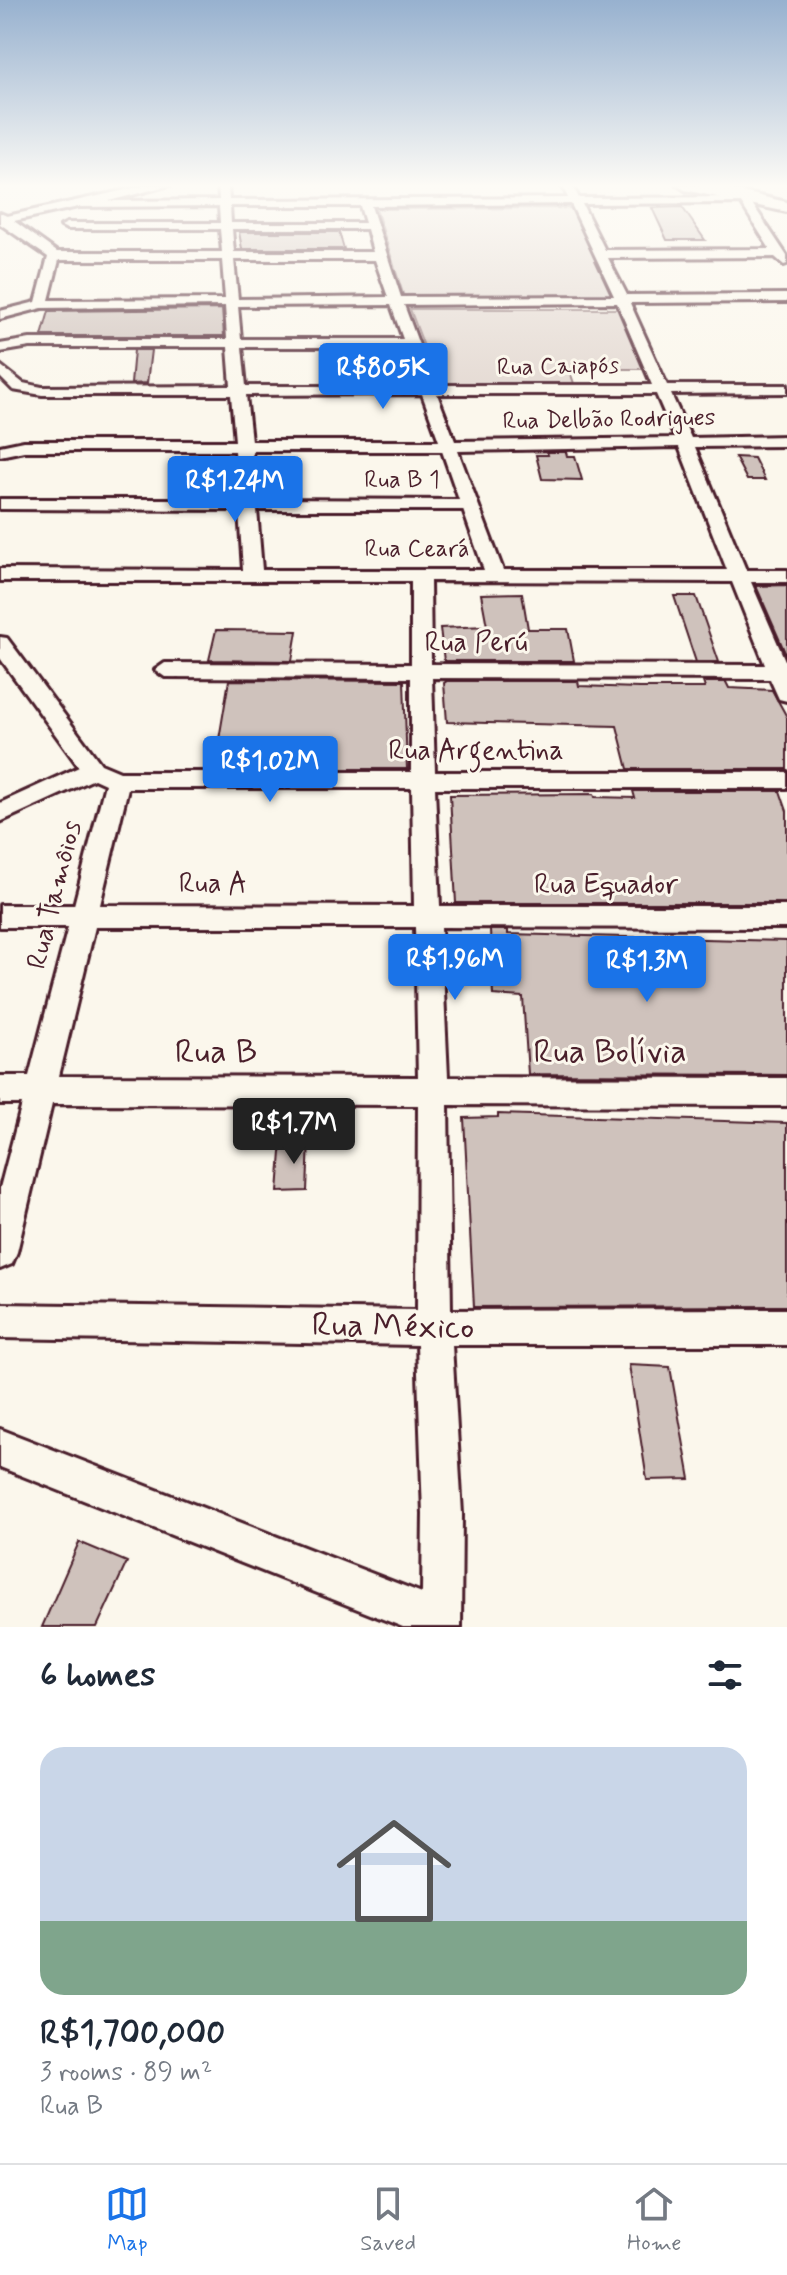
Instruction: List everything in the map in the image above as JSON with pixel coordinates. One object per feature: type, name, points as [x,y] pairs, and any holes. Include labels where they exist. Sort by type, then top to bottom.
[{"type":"street","points":[[42,304],[53,261]]},
{"type":"street","points":[[228,261],[253,574]]},
{"type":"street","points":[[382,261],[495,575]]},
{"type":"street","points":[[603,261],[685,443],[738,576],[782,672],[787,694]]},
{"type":"street","points":[[0,315],[42,304],[787,298]]},
{"type":"street","points":[[0,348],[30,343],[413,343]]},
{"type":"street","name":"Rua Caiapós","points":[[0,369],[18,387],[42,391],[787,389]]},
{"type":"street","name":"Rua Delbão Rodrigues","points":[[0,451],[24,446],[450,446],[787,441]]},
{"type":"street","name":"Rua B 1","points":[[0,504],[468,505]]},
{"type":"street","name":"Rua Ceará","points":[[0,575],[787,576]]},
{"type":"street","points":[[0,1448],[440,1624],[441,1459],[434,1328],[433,1089],[425,917],[421,575]]},
{"type":"street","points":[[0,643],[105,775],[0,813]]},
{"type":"street","name":"Rua Perú","points":[[165,670],[782,672]]},
{"type":"street","name":"Rua Argentina","points":[[105,775],[423,781],[787,780]]},
{"type":"street","name":"Rua Tamôios","points":[[0,1252],[83,916],[105,775]]},
{"type":"street","name":"Rua A","points":[[0,916],[425,917]]},
{"type":"street","name":"Rua Equador","points":[[425,917],[787,917]]},
{"type":"street","name":"Rua B","points":[[0,1090],[433,1089]]},
{"type":"street","name":"Rua Bolívia","points":[[433,1089],[787,1092]]},
{"type":"street","name":"Rua México","points":[[0,1321],[434,1328],[787,1327]]},
{"type":"shaded area","points":[[393,261],[598,261],[616,298],[405,300]]},
{"type":"shaded area","points":[[410,309],[619,309],[648,369],[569,369],[576,389],[440,389]]},
{"type":"building","points":[[222,309],[224,336],[42,336],[49,311]]},
{"type":"building","points":[[134,350],[151,350],[147,383],[131,384]]},
{"type":"building","points":[[547,452],[566,452],[567,456],[575,456],[582,480],[542,479],[536,455],[548,455]]},
{"type":"building","points":[[735,457],[754,458],[765,480],[747,480]]},
{"type":"building","points":[[787,585],[787,657],[756,586]]},
{"type":"building","points":[[522,593],[528,629],[568,629],[574,661],[444,661],[440,628],[487,626],[481,594]]},
{"type":"building","points":[[674,596],[696,596],[719,662],[696,662]]},
{"type":"building","points":[[216,630],[297,631],[292,661],[209,660]]},
{"type":"building","points":[[229,680],[404,681],[407,769],[214,769]]},
{"type":"building","points":[[578,681],[579,686],[639,688],[705,688],[703,682],[726,682],[729,688],[772,690],[787,717],[787,769],[628,769],[617,726],[447,722],[444,683]]},
{"type":"building","points":[[633,791],[780,791],[787,811],[787,903],[456,903],[450,795],[594,794],[595,797],[635,798]]},
{"type":"building","points":[[490,930],[508,930],[508,934],[787,941],[787,1075],[528,1074],[523,997],[493,995]]},
{"type":"building","points":[[498,1114],[787,1123],[787,1306],[474,1307],[464,1118],[498,1117]]},
{"type":"building","points":[[282,1139],[309,1139],[307,1191],[278,1192]]},
{"type":"building","points":[[629,1365],[670,1367],[690,1479],[647,1480]]},
{"type":"building","points":[[79,1542],[127,1562],[97,1627],[42,1627]]}]
